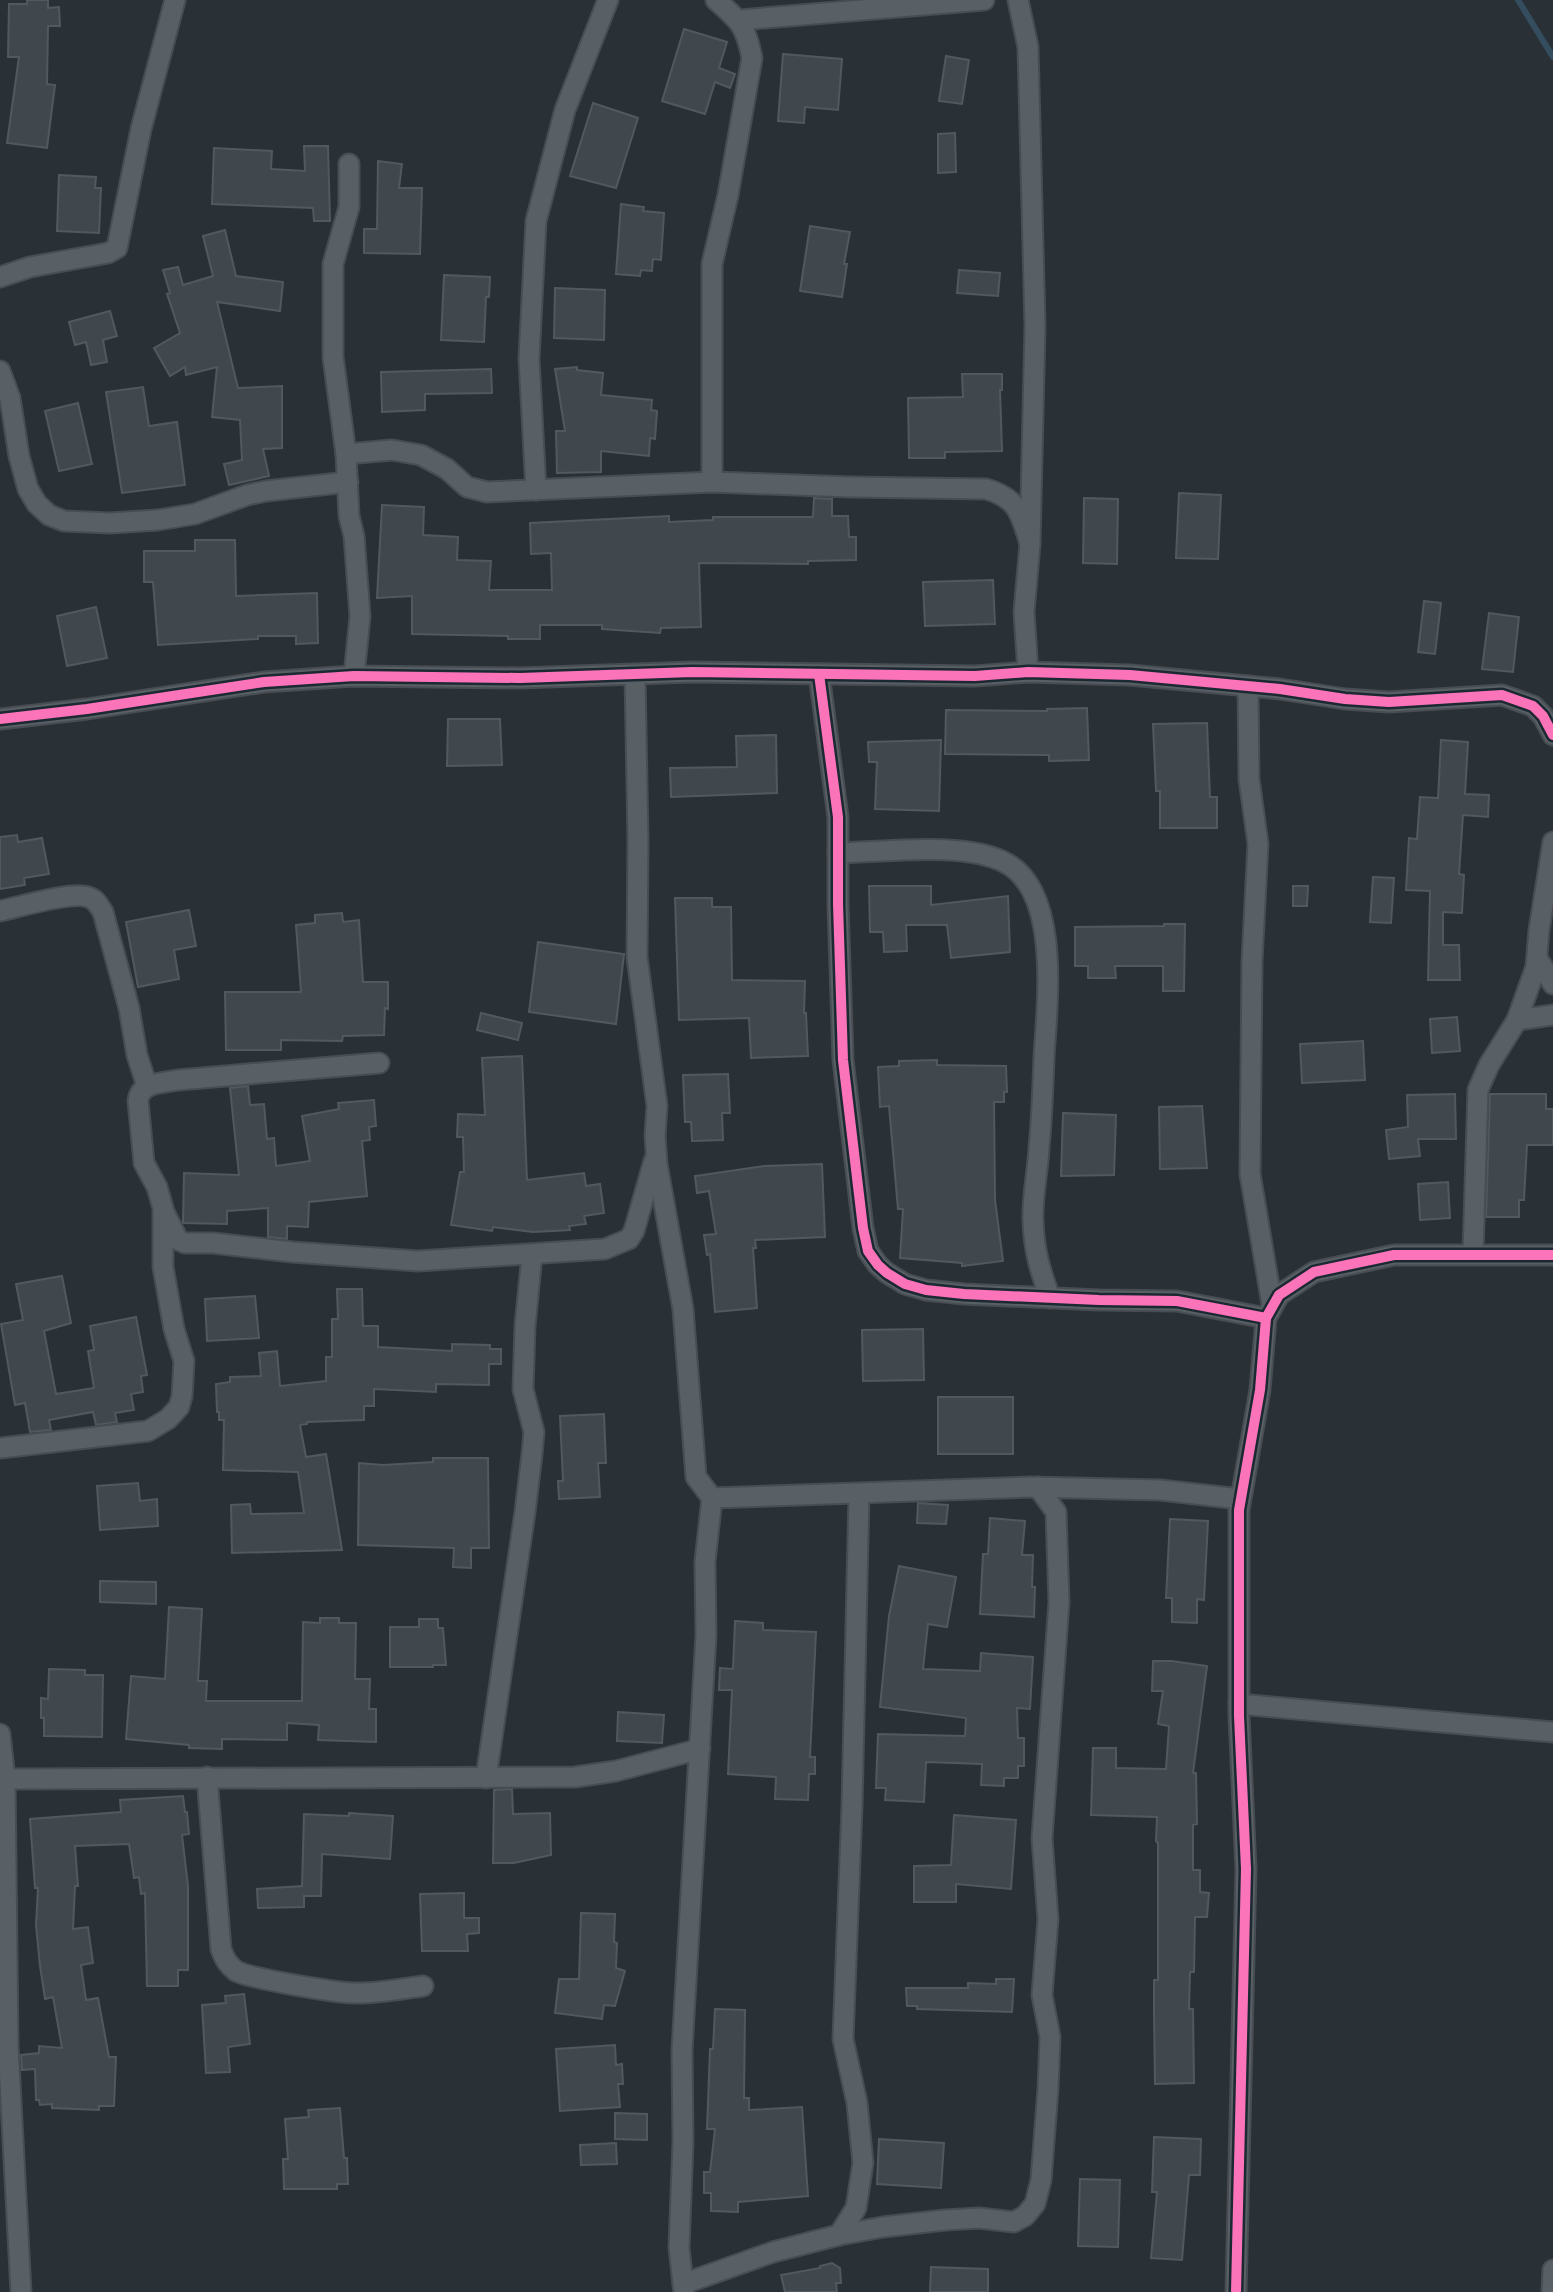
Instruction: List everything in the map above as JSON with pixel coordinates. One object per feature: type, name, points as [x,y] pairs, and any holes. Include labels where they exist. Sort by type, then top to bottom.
[{"type":"street","points":[[0,277],[30,267],[108,253],[117,248],[141,129],[175,0]]},
{"type":"street","points":[[536,489],[529,359],[536,221],[565,110],[608,0]]},
{"type":"street","points":[[712,482],[712,264],[728,195],[752,58],[748,37],[739,20],[716,0]]},
{"type":"street","points":[[739,20],[984,0]]},
{"type":"street","points":[[1018,0],[1028,47],[1035,326],[1030,544],[1024,612],[1028,672]]},
{"type":"street","points":[[349,164],[349,207],[333,264],[333,357],[348,482],[349,516],[354,536],[360,616],[354,676]]},
{"type":"street","points":[[0,371],[10,398],[19,456],[28,489],[37,504],[49,515],[64,521],[110,523],[158,520],[195,514],[266,491],[348,482]]},
{"type":"street","points":[[345,454],[392,450],[421,455],[447,469],[467,487],[486,492],[712,482],[850,488],[986,489],[1000,493],[1021,512],[1030,544]]},
{"type":"street","points":[[0,719],[153,700],[264,682],[354,676],[520,678],[692,672],[975,676],[1028,672],[1130,674],[1389,702],[1502,695],[1533,706],[1543,716],[1553,735]]},
{"type":"street","points":[[819,674],[838,817],[844,1060],[868,1251],[887,1273],[905,1284],[926,1290],[1050,1298],[1177,1301],[1269,1311]]},
{"type":"street","points":[[635,676],[637,957],[657,1105],[657,1164],[682,1309],[696,1478],[712,1498],[705,1562],[706,1635],[682,2050],[684,2142],[680,2248],[684,2288],[773,2252],[839,2235],[945,2220],[979,2218],[1014,2222],[1025,2216],[1035,2204],[1041,2180],[1048,2089],[1050,2037],[1042,1995],[1048,1919],[1042,1838],[1058,1634],[1056,1512],[1038,1487]]},
{"type":"street","points":[[1236,2292],[1246,1868],[1239,1704],[1240,1499],[1253,1439],[1269,1311],[1250,1174],[1251,975],[1258,844],[1249,779],[1248,686]]},
{"type":"street","points":[[1473,1254],[1478,1090],[1489,1065],[1517,1020],[1528,992],[1537,958],[1553,842]]},
{"type":"street","points":[[838,853],[961,850],[1007,863],[1025,879],[1033,891],[1047,950],[1040,1145],[1033,1218],[1035,1256],[1050,1298]]},
{"type":"street","points":[[0,911],[71,895],[85,895],[97,902],[103,912],[126,996],[137,1055],[147,1086]]},
{"type":"street","points":[[1537,958],[1553,984]]},
{"type":"street","points":[[1517,1020],[1553,1015]]},
{"type":"street","points":[[379,1063],[178,1080],[147,1086],[139,1095],[138,1101],[146,1169],[157,1187],[163,1208],[178,1240],[185,1243],[418,1261],[605,1249],[629,1239],[638,1219],[657,1150]]},
{"type":"street","points":[[0,1448],[148,1431],[168,1419],[179,1407],[184,1361],[174,1329],[163,1267],[163,1208]]},
{"type":"street","points":[[486,1778],[534,1432],[523,1389],[525,1326],[532,1255]]},
{"type":"street","points":[[1269,1311],[1279,1295],[1314,1272],[1394,1255],[1553,1255]]},
{"type":"street","points":[[712,1498],[1038,1487],[1160,1490],[1240,1499]]},
{"type":"street","points":[[1056,1512],[1076,1488]]},
{"type":"street","points":[[839,2235],[856,2208],[863,2163],[857,2103],[844,2039],[859,1493]]},
{"type":"street","points":[[1239,1704],[1553,1732]]},
{"type":"street","points":[[0,1734],[5,1779],[4,1991],[21,2292]]},
{"type":"street","points":[[5,1779],[575,1777],[616,1771],[700,1749]]},
{"type":"street","points":[[207,1777],[221,1949],[231,1967],[248,1976],[353,1993],[423,1986]]},
{"type":"street","points":[[1552,2292],[1553,2270]]},
{"type":"building","points":[[27,0],[48,0],[48,8],[59,7],[60,26],[48,26],[47,84],[55,85],[47,148],[7,143],[19,57],[8,57],[9,4],[27,4]]},
{"type":"building","points":[[684,29],[727,42],[719,68],[735,74],[730,88],[715,82],[705,114],[662,101]]},
{"type":"building","points":[[783,54],[842,59],[838,110],[805,107],[804,123],[778,121]]},
{"type":"building","points":[[946,56],[969,60],[962,104],[939,101]]},
{"type":"building","points":[[593,103],[638,118],[616,188],[570,176]]},
{"type":"building","points":[[955,133],[956,172],[938,173],[938,134]]},
{"type":"building","points":[[304,146],[328,146],[330,221],[314,221],[313,208],[212,204],[214,148],[272,151],[271,169],[305,171]]},
{"type":"building","points":[[378,161],[402,164],[399,188],[422,188],[420,254],[364,253],[364,229],[377,229]]},
{"type":"building","points":[[59,175],[96,177],[95,188],[101,188],[99,233],[57,231]]},
{"type":"building","points":[[621,204],[644,207],[643,211],[664,213],[661,260],[653,259],[652,271],[641,270],[640,276],[616,274]]},
{"type":"building","points":[[810,226],[850,232],[842,297],[800,291]]},
{"type":"building","points":[[225,230],[236,276],[283,282],[280,311],[217,302],[238,388],[282,386],[282,448],[263,449],[269,476],[229,485],[224,464],[242,460],[240,420],[212,417],[217,367],[186,375],[185,367],[170,376],[154,348],[180,333],[167,294],[170,293],[163,270],[178,267],[183,285],[213,276],[203,236]]},
{"type":"building","points":[[959,270],[1000,273],[998,296],[957,293]]},
{"type":"building","points":[[444,275],[490,277],[489,297],[486,297],[484,342],[441,340]]},
{"type":"building","points":[[555,288],[605,290],[604,340],[554,338]]},
{"type":"building","points":[[110,311],[117,336],[103,340],[107,362],[91,365],[86,342],[75,345],[69,322]]},
{"type":"building","points":[[577,367],[577,370],[603,373],[601,395],[652,400],[651,410],[657,411],[655,439],[650,438],[649,456],[601,451],[601,472],[557,473],[556,431],[565,431],[555,369]]},
{"type":"building","points":[[491,369],[492,393],[425,394],[425,410],[382,412],[381,372]]},
{"type":"building","points":[[962,374],[1002,374],[1002,451],[945,452],[945,458],[909,458],[908,398],[963,397]]},
{"type":"building","points":[[143,387],[149,426],[177,422],[185,485],[122,493],[106,392]]},
{"type":"building","points":[[78,403],[92,464],[59,471],[45,411]]},
{"type":"building","points":[[1179,493],[1221,495],[1218,559],[1176,558]]},
{"type":"building","points":[[814,498],[832,499],[832,516],[848,516],[849,537],[856,537],[856,560],[808,561],[808,564],[699,563],[701,627],[661,628],[660,633],[602,629],[602,625],[540,625],[540,639],[412,634],[412,596],[377,598],[382,505],[424,507],[423,535],[458,537],[457,560],[491,561],[489,590],[552,590],[551,553],[531,554],[530,523],[669,516],[669,522],[713,520],[713,517],[813,517]]},
{"type":"building","points":[[1084,498],[1118,499],[1117,564],[1083,563]]},
{"type":"building","points":[[195,540],[235,540],[236,596],[317,593],[318,643],[296,644],[296,636],[258,636],[258,639],[158,645],[153,582],[144,582],[144,551],[195,551]]},
{"type":"building","points":[[993,580],[995,624],[925,626],[923,582]]},
{"type":"building","points":[[1424,601],[1441,603],[1435,654],[1418,652]]},
{"type":"building","points":[[96,607],[107,658],[67,666],[57,616]]},
{"type":"building","points":[[1489,613],[1519,617],[1513,672],[1482,669]]},
{"type":"building","points":[[1087,708],[1089,760],[1049,761],[1049,755],[945,754],[946,710],[1047,711]]},
{"type":"building","points":[[448,719],[500,719],[502,765],[447,766]]},
{"type":"building","points":[[1207,723],[1210,797],[1217,797],[1217,828],[1160,828],[1160,791],[1156,791],[1153,724]]},
{"type":"building","points":[[776,735],[777,793],[671,797],[670,768],[737,767],[736,736]]},
{"type":"building","points":[[941,740],[939,811],[875,809],[877,762],[869,762],[868,742]]},
{"type":"building","points":[[1441,740],[1468,742],[1465,794],[1489,795],[1488,817],[1463,815],[1459,874],[1464,875],[1462,913],[1443,912],[1443,945],[1459,945],[1460,980],[1428,980],[1430,891],[1406,890],[1409,838],[1417,839],[1420,797],[1438,798]]},
{"type":"building","points":[[17,835],[18,842],[42,838],[49,874],[24,878],[25,885],[0,889],[0,837]]},
{"type":"building","points":[[1373,877],[1394,878],[1391,923],[1370,922]]},
{"type":"building","points":[[869,886],[931,886],[931,905],[1008,896],[1010,952],[951,958],[947,925],[906,925],[907,951],[884,952],[883,932],[870,932]]},
{"type":"building","points":[[1293,886],[1308,886],[1307,906],[1293,906]]},
{"type":"building","points":[[675,898],[712,898],[712,907],[731,907],[732,980],[805,981],[804,1013],[808,1056],[751,1058],[749,1018],[679,1020]]},
{"type":"building","points":[[189,910],[196,946],[174,950],[179,979],[138,987],[126,922]]},
{"type":"building","points":[[342,913],[343,922],[359,920],[363,982],[388,982],[384,1035],[343,1036],[342,1041],[281,1040],[281,1050],[226,1050],[225,992],[301,992],[296,925],[315,923],[315,915]]},
{"type":"building","points":[[1185,924],[1184,991],[1163,991],[1163,966],[1115,966],[1116,978],[1088,978],[1088,966],[1075,966],[1075,927]]},
{"type":"building","points":[[538,942],[624,954],[616,1024],[529,1012]]},
{"type":"building","points":[[481,1013],[522,1023],[518,1040],[477,1030]]},
{"type":"building","points":[[1457,1017],[1460,1051],[1432,1053],[1430,1019]]},
{"type":"building","points":[[1363,1041],[1365,1080],[1302,1083],[1300,1044]]},
{"type":"building","points":[[522,1056],[527,1180],[584,1173],[586,1186],[600,1184],[604,1213],[584,1216],[586,1224],[569,1226],[570,1230],[533,1232],[493,1227],[492,1231],[451,1225],[460,1172],[464,1172],[463,1137],[457,1137],[458,1114],[485,1115],[482,1058]]},
{"type":"building","points":[[937,1060],[937,1065],[1006,1066],[1007,1092],[1004,1092],[1004,1102],[994,1102],[995,1200],[1003,1261],[962,1266],[962,1263],[900,1258],[903,1209],[898,1209],[889,1106],[880,1107],[878,1067],[899,1066],[899,1061]]},
{"type":"building","points":[[728,1074],[730,1113],[722,1113],[723,1140],[692,1141],[691,1122],[685,1122],[683,1075]]},
{"type":"building","points":[[248,1086],[250,1105],[264,1104],[267,1139],[274,1138],[276,1166],[310,1161],[302,1116],[339,1109],[338,1103],[374,1100],[376,1126],[369,1127],[370,1140],[362,1141],[367,1196],[309,1202],[308,1227],[287,1226],[287,1239],[268,1237],[268,1208],[227,1211],[227,1224],[183,1223],[184,1173],[239,1175],[230,1088]]},
{"type":"building","points":[[1455,1094],[1456,1139],[1418,1139],[1420,1156],[1389,1159],[1386,1130],[1408,1127],[1407,1095]]},
{"type":"building","points":[[1490,1094],[1546,1094],[1546,1109],[1553,1109],[1553,1145],[1527,1145],[1524,1200],[1519,1200],[1519,1217],[1486,1217]]},
{"type":"building","points":[[1202,1106],[1207,1168],[1160,1169],[1159,1107]]},
{"type":"building","points":[[1063,1113],[1116,1115],[1114,1175],[1061,1176]]},
{"type":"building","points":[[822,1164],[825,1237],[755,1240],[756,1248],[753,1248],[757,1308],[715,1312],[710,1254],[707,1255],[704,1235],[716,1234],[709,1191],[697,1193],[695,1176],[764,1166]]},
{"type":"building","points":[[1448,1182],[1450,1218],[1420,1220],[1418,1184]]},
{"type":"building","points":[[62,1276],[71,1323],[44,1331],[56,1394],[94,1388],[88,1351],[94,1350],[90,1326],[136,1317],[147,1375],[141,1376],[143,1392],[131,1394],[134,1410],[115,1413],[117,1422],[96,1425],[93,1412],[49,1420],[51,1430],[30,1432],[25,1403],[15,1405],[1,1324],[23,1320],[16,1284]]},
{"type":"building","points":[[337,1289],[362,1289],[363,1326],[378,1326],[378,1347],[452,1351],[452,1344],[490,1345],[490,1349],[501,1349],[501,1364],[489,1364],[489,1385],[436,1384],[436,1392],[374,1389],[374,1406],[364,1406],[364,1420],[307,1422],[300,1425],[306,1457],[326,1454],[342,1550],[232,1553],[231,1505],[250,1504],[251,1514],[304,1513],[298,1472],[223,1470],[224,1420],[219,1420],[217,1412],[216,1384],[230,1382],[230,1377],[261,1376],[259,1353],[277,1351],[280,1386],[326,1381],[326,1357],[332,1357],[332,1319],[338,1319]]},
{"type":"building","points":[[255,1296],[259,1338],[207,1341],[205,1299]]},
{"type":"building","points":[[923,1329],[924,1380],[863,1381],[862,1330]]},
{"type":"building","points":[[938,1397],[1013,1397],[1013,1454],[938,1454]]},
{"type":"building","points":[[604,1414],[606,1463],[598,1463],[600,1497],[559,1499],[558,1481],[563,1481],[560,1416]]},
{"type":"building","points":[[433,1458],[488,1458],[489,1548],[471,1548],[471,1568],[453,1567],[454,1548],[358,1545],[359,1463],[383,1465],[433,1462]]},
{"type":"building","points":[[138,1483],[140,1501],[157,1499],[158,1526],[100,1530],[97,1486]]},
{"type":"building","points":[[918,1503],[948,1505],[946,1524],[917,1523]]},
{"type":"building","points":[[990,1518],[1025,1521],[1022,1555],[1033,1555],[1034,1617],[980,1614],[983,1554],[988,1554]]},
{"type":"building","points":[[1170,1519],[1208,1521],[1204,1600],[1197,1599],[1197,1623],[1172,1622],[1172,1598],[1166,1598]]},
{"type":"building","points":[[899,1566],[956,1577],[947,1627],[928,1624],[923,1669],[980,1671],[981,1653],[1033,1657],[1030,1709],[1017,1708],[1018,1738],[1024,1738],[1024,1766],[1018,1766],[1018,1778],[1004,1778],[1004,1786],[981,1785],[982,1764],[926,1762],[924,1802],[885,1800],[886,1788],[876,1788],[878,1734],[965,1736],[966,1718],[880,1707],[889,1616]]},
{"type":"building","points":[[100,1581],[156,1582],[156,1604],[100,1602]]},
{"type":"building","points":[[169,1607],[202,1609],[198,1681],[207,1681],[206,1701],[302,1701],[303,1622],[320,1623],[320,1618],[339,1618],[339,1623],[356,1623],[355,1679],[370,1679],[369,1709],[376,1709],[376,1742],[318,1740],[319,1725],[287,1723],[287,1740],[222,1739],[222,1749],[189,1748],[189,1745],[126,1739],[131,1676],[165,1679]]},
{"type":"building","points":[[419,1619],[438,1619],[438,1628],[443,1628],[446,1665],[390,1667],[390,1627],[419,1627]]},
{"type":"building","points":[[735,1621],[763,1623],[763,1630],[816,1632],[810,1757],[815,1757],[815,1774],[809,1774],[808,1800],[775,1799],[776,1777],[728,1774],[732,1690],[719,1690],[720,1668],[733,1669]]},
{"type":"building","points":[[1153,1661],[1207,1666],[1193,1773],[1196,1773],[1197,1824],[1193,1825],[1193,1870],[1200,1870],[1200,1892],[1209,1893],[1207,1917],[1195,1917],[1194,1972],[1190,1972],[1189,2009],[1193,2009],[1194,2083],[1155,2084],[1154,1980],[1158,1980],[1157,1817],[1091,1815],[1093,1748],[1116,1748],[1116,1768],[1166,1769],[1169,1726],[1158,1724],[1163,1691],[1152,1691]]},
{"type":"building","points":[[49,1669],[85,1670],[85,1675],[103,1675],[102,1737],[44,1736],[41,1698],[48,1699]]},
{"type":"building","points":[[618,1712],[664,1715],[662,1743],[617,1741]]},
{"type":"building","points":[[512,1789],[513,1814],[550,1813],[551,1855],[514,1863],[493,1863],[494,1790]]},
{"type":"building","points":[[183,1796],[189,1834],[182,1835],[188,1886],[188,1970],[178,1970],[178,1986],[147,1986],[145,1893],[141,1894],[139,1877],[134,1878],[129,1844],[75,1846],[78,1886],[75,1886],[73,1929],[88,1927],[93,1963],[81,1965],[86,2000],[98,1998],[109,2057],[116,2057],[114,2106],[99,2106],[99,2110],[40,2105],[39,2100],[36,2100],[35,2069],[22,2070],[21,2055],[39,2053],[39,2046],[62,2048],[53,1997],[45,1999],[40,1966],[36,1925],[38,1888],[35,1888],[30,1819],[121,1812],[120,1800]]},
{"type":"building","points":[[349,1813],[393,1816],[390,1859],[322,1854],[321,1896],[304,1896],[304,1907],[258,1908],[257,1889],[302,1886],[304,1814],[349,1816]]},
{"type":"building","points":[[954,1815],[1016,1820],[1011,1889],[956,1884],[956,1902],[914,1902],[914,1866],[951,1865]]},
{"type":"building","points":[[464,1893],[464,1918],[479,1918],[479,1933],[467,1934],[468,1951],[422,1951],[420,1894]]},
{"type":"building","points":[[581,1913],[615,1914],[616,1968],[625,1971],[615,2006],[604,2005],[602,2019],[555,2013],[559,1979],[579,1979]]},
{"type":"building","points":[[996,1979],[1014,1979],[1012,2012],[917,2009],[917,2006],[907,2006],[906,1988],[968,1988],[968,1983],[996,1984]]},
{"type":"building","points":[[244,1994],[250,2044],[228,2047],[230,2072],[206,2073],[202,2005],[226,2003],[225,1996]]},
{"type":"building","points":[[715,2009],[745,2010],[744,2098],[749,2098],[749,2110],[802,2107],[808,2196],[738,2202],[738,2212],[711,2211],[711,2193],[704,2193],[704,2172],[710,2172],[715,2129],[707,2129],[710,2049],[713,2049]]},
{"type":"building","points":[[615,2045],[616,2065],[622,2064],[623,2084],[618,2084],[620,2107],[560,2111],[556,2049]]},
{"type":"building","points":[[340,2108],[348,2184],[337,2184],[337,2189],[284,2189],[283,2159],[288,2159],[285,2119],[309,2117],[308,2110]]},
{"type":"building","points":[[615,2113],[647,2114],[647,2140],[615,2139]]},
{"type":"building","points":[[1154,2137],[1201,2139],[1200,2175],[1189,2175],[1182,2260],[1151,2258],[1157,2192],[1152,2192]]},
{"type":"building","points":[[879,2139],[944,2143],[941,2188],[877,2184]]},
{"type":"building","points":[[616,2143],[617,2164],[581,2165],[580,2145]]},
{"type":"building","points":[[1080,2179],[1120,2180],[1118,2247],[1078,2246]]},
{"type":"building","points":[[832,2263],[840,2268],[841,2283],[836,2283],[837,2292],[785,2292],[781,2275],[820,2268]]},
{"type":"building","points":[[931,2267],[988,2269],[988,2292],[930,2292]]},
{"type":"waterway","points":[[1518,0],[1553,57]]},
{"type":"cycle path","points":[[0,719],[87,709],[264,682],[354,676],[520,678],[692,672],[975,676],[1028,672],[1130,675],[1389,702],[1502,695],[1533,706],[1543,716],[1553,735]]},
{"type":"cycle path","points":[[819,674],[838,817],[843,1060],[868,1251],[887,1273],[905,1284],[926,1290],[1099,1300],[1177,1301],[1266,1318]]},
{"type":"cycle path","points":[[1236,2292],[1246,1869],[1239,1716],[1239,1510],[1260,1390],[1266,1318],[1279,1295],[1314,1272],[1394,1255],[1553,1255]]}]
